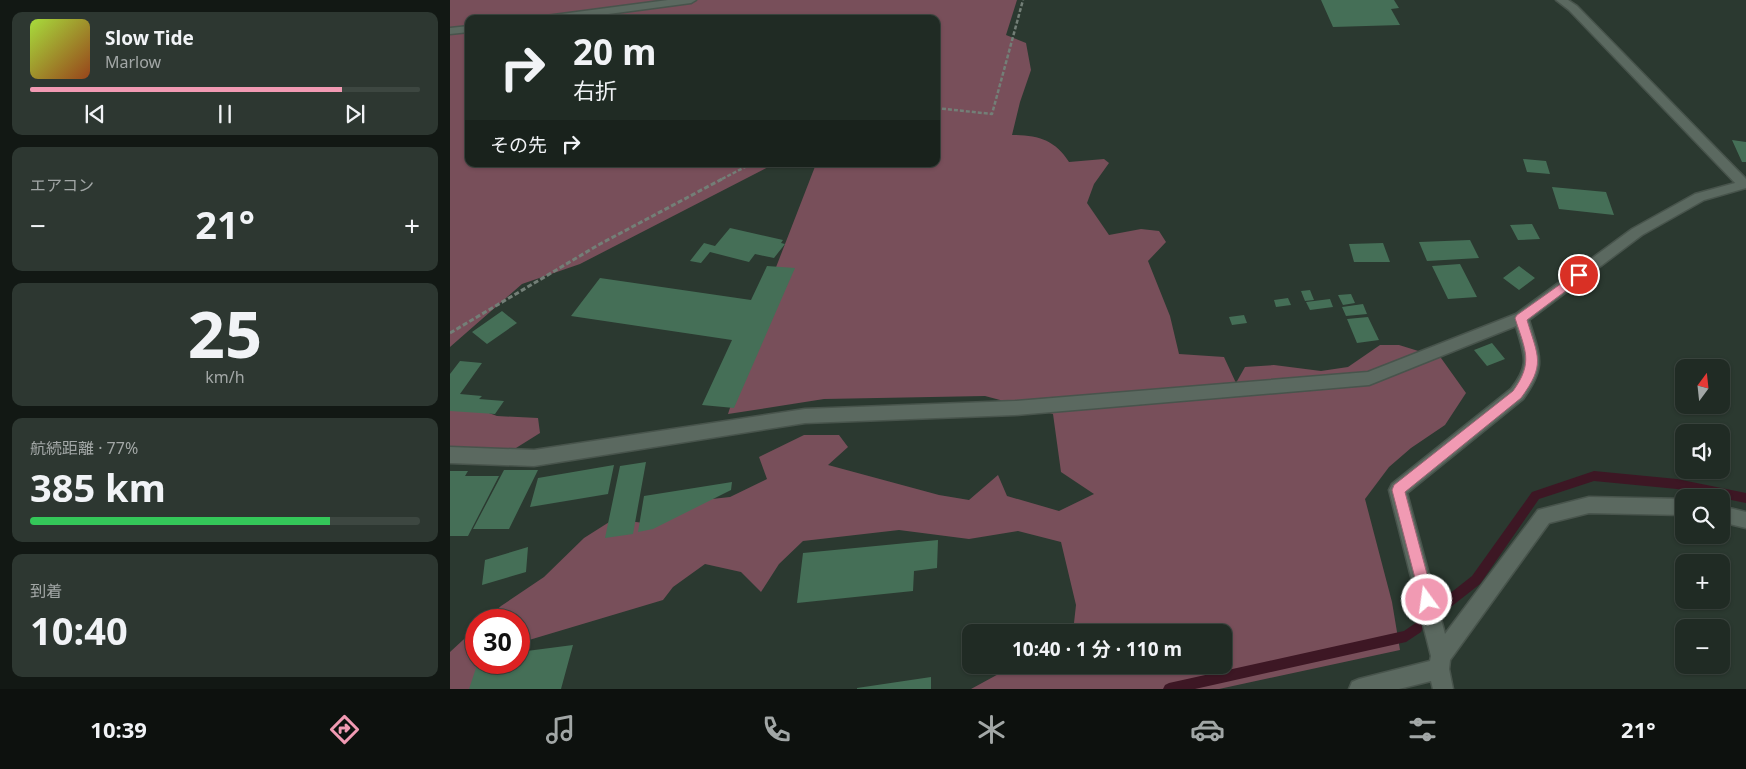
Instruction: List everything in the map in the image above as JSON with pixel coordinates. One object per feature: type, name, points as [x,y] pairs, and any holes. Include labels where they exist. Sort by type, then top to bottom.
[{"type":"street","points":[[577,15],[691,0]]},
{"type":"street","points":[[450,455],[534,458],[805,416],[1015,408],[1369,378],[1521,318],[1637,232],[1700,197],[1744,184],[1573,8],[1561,0]]},
{"type":"street","points":[[450,31],[465,29]]},
{"type":"street","points":[[1443,689],[1440,663],[1398,490],[1517,394],[1529,378],[1533,358],[1521,318]]},
{"type":"street","points":[[1359,689],[1440,663],[1544,516],[1589,505],[1675,507]]},
{"type":"street","points":[[1730,516],[1746,520]]},
{"type":"path","points":[[940,108],[992,114],[1023,0]]},
{"type":"path","points":[[450,333],[600,244],[745,167]]},
{"type":"shaded area","points":[[450,0],[1017,0],[1006,35],[1026,43],[1031,70],[1020,102],[1012,135],[1030,136],[1045,140],[1058,148],[1069,162],[1104,159],[1109,163],[1094,184],[1087,203],[1109,235],[1141,229],[1159,231],[1166,242],[1148,261],[1170,316],[1179,354],[1224,357],[1236,383],[1245,367],[1274,365],[1321,371],[1348,367],[1380,345],[1399,345],[1441,358],[1466,393],[1445,425],[1411,448],[1389,467],[1365,499],[1392,602],[1400,650],[1219,689],[971,689],[998,674],[1232,674],[1232,624],[1074,624],[1076,605],[1061,542],[1018,531],[969,539],[899,530],[803,541],[779,564],[761,592],[741,572],[705,564],[673,587],[663,600],[530,640],[530,609],[498,609],[544,577],[584,538],[614,519],[651,524],[703,500],[730,497],[767,479],[759,457],[804,435],[839,435],[848,447],[828,465],[939,495],[969,500],[998,475],[1007,496],[1059,511],[1094,494],[1061,472],[1053,414],[985,396],[824,399],[728,414],[773,275],[815,167],[940,167],[940,15],[465,15],[465,167],[768,167],[580,264],[522,284],[450,347]]},
{"type":"shaded area","points":[[459,402],[497,416],[538,418],[540,433],[516,448],[480,450],[450,448],[450,403]]},
{"type":"shaded area","points":[[465,638],[465,674],[481,674],[476,689],[450,689],[450,652]]},
{"type":"building","points":[[1321,0],[1394,0],[1399,8],[1391,9],[1400,25],[1333,27]]},
{"type":"building","points":[[1732,140],[1746,142],[1746,162],[1742,162]]},
{"type":"building","points":[[1523,159],[1546,161],[1550,174],[1527,172]]},
{"type":"building","points":[[1552,187],[1606,192],[1614,215],[1559,209]]},
{"type":"building","points":[[1532,224],[1540,239],[1518,240],[1510,225]]},
{"type":"building","points":[[730,228],[783,240],[781,243],[785,244],[774,258],[755,254],[749,262],[710,252],[701,263],[690,261],[704,243],[715,246]]},
{"type":"building","points":[[1470,240],[1479,258],[1427,261],[1419,242]]},
{"type":"building","points":[[1383,243],[1390,262],[1354,262],[1349,244]]},
{"type":"building","points":[[1460,264],[1477,297],[1448,299],[1432,266]]},
{"type":"building","points":[[767,266],[795,268],[734,408],[702,405],[732,340],[571,316],[600,278],[751,300]]},
{"type":"building","points":[[1519,266],[1535,278],[1519,290],[1503,278]]},
{"type":"building","points":[[1310,290],[1314,300],[1305,301],[1301,291]]},
{"type":"building","points":[[1351,294],[1355,303],[1343,305],[1338,295]]},
{"type":"building","points":[[1288,298],[1291,305],[1276,307],[1274,300]]},
{"type":"building","points":[[1330,299],[1333,307],[1310,310],[1306,302]]},
{"type":"building","points":[[1363,304],[1367,314],[1346,316],[1342,307]]},
{"type":"building","points":[[502,311],[517,323],[487,344],[472,332]]},
{"type":"building","points":[[1244,315],[1247,323],[1232,325],[1229,317]]},
{"type":"building","points":[[1368,317],[1379,340],[1357,343],[1347,319]]},
{"type":"building","points":[[1492,343],[1505,359],[1487,366],[1474,350]]},
{"type":"building","points":[[460,361],[482,363],[460,394],[482,396],[479,399],[504,401],[495,414],[450,411],[450,374]]},
{"type":"building","points":[[646,462],[633,534],[605,538],[620,466]]},
{"type":"building","points":[[614,465],[608,494],[530,507],[538,478]]},
{"type":"building","points":[[504,470],[538,470],[509,529],[473,529]]},
{"type":"building","points":[[450,471],[468,471],[465,476],[499,476],[468,536],[450,536]]},
{"type":"building","points":[[732,482],[731,490],[653,529],[638,532],[644,496]]},
{"type":"building","points":[[938,540],[937,568],[914,571],[913,591],[797,603],[803,553]]},
{"type":"building","points":[[528,547],[526,572],[482,585],[485,560]]},
{"type":"building","points":[[573,645],[561,689],[469,689],[474,674],[530,674],[530,651]]},
{"type":"building","points":[[931,677],[931,689],[857,689],[857,688]]},
{"type":"waterway","points":[[1443,606],[1476,580],[1536,495],[1594,476],[1677,484],[1746,498]]},
{"type":"waterway","points":[[1169,689],[1406,636],[1417,628]]},
{"type":"route","points":[[1427,600],[1398,490],[1517,394],[1529,378],[1533,358],[1521,318],[1579,275]]}]
